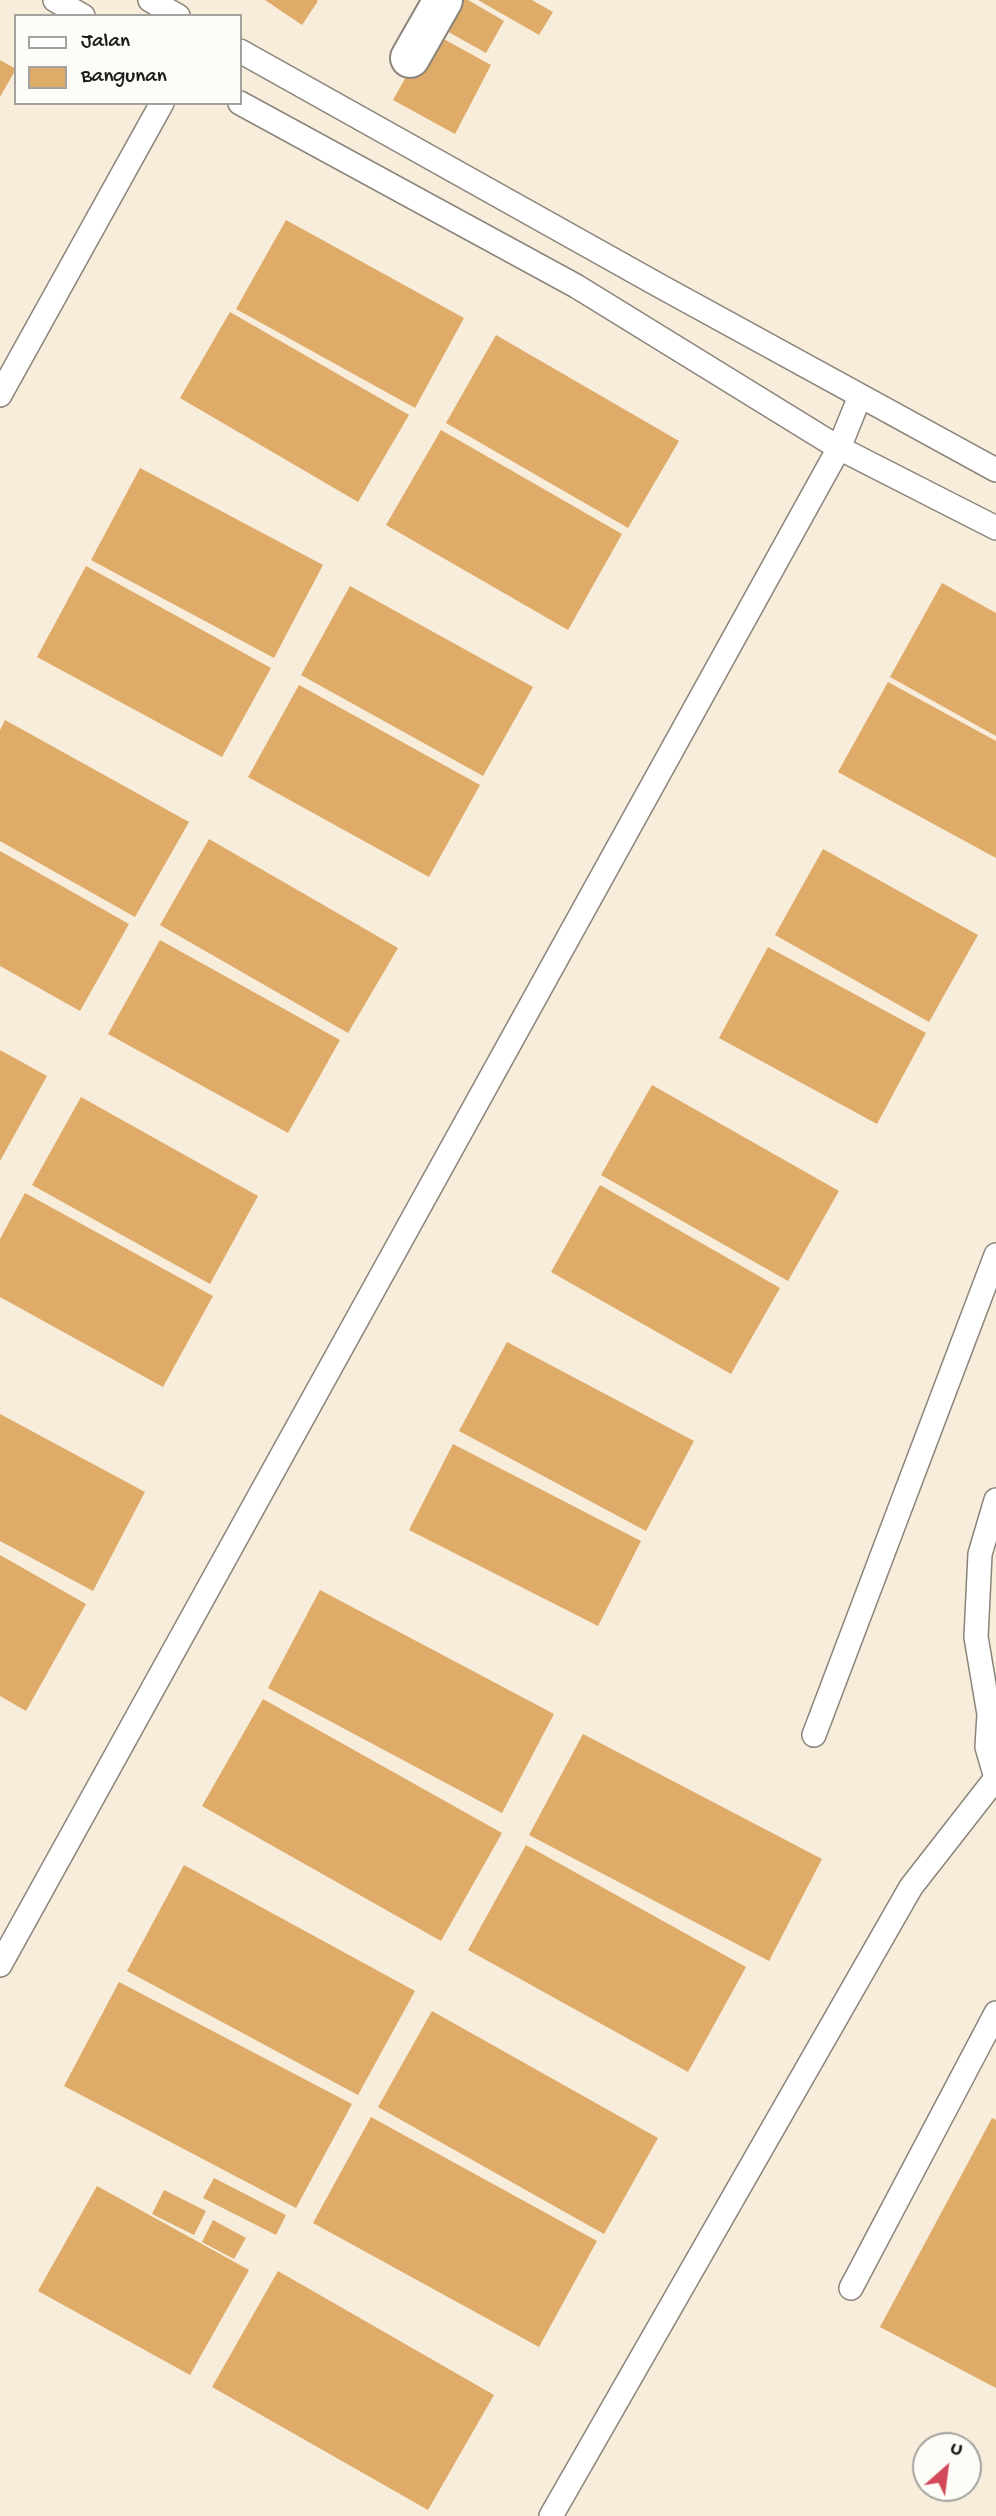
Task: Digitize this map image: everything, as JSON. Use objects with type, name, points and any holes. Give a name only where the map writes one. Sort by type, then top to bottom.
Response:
[{"type":"street","points":[[410,58],[443,0]]},
{"type":"lane","points":[[55,0],[80,14]]},
{"type":"lane","points":[[150,0],[174,14]]},
{"type":"lane","points":[[242,52],[996,470]]},
{"type":"lane","points":[[242,104],[576,286],[839,448],[996,527]]},
{"type":"lane","points":[[0,395],[161,105]]},
{"type":"lane","points":[[0,1965],[839,448],[860,396]]},
{"type":"lane","points":[[814,1735],[996,1255]]},
{"type":"lane","points":[[551,2516],[911,1887],[996,1778],[987,1747],[992,1707],[976,1637],[980,1554],[996,1500]]},
{"type":"lane","points":[[851,2288],[996,2013]]},
{"type":"building","points":[[265,0],[316,0],[318,1],[302,25]]},
{"type":"building","points":[[450,0],[468,0],[504,21],[486,53],[436,25]]},
{"type":"building","points":[[478,0],[532,0],[553,12],[539,35]]},
{"type":"building","points":[[431,32],[491,65],[455,134],[393,100]]},
{"type":"building","points":[[0,60],[14,68],[14,72],[0,97]]},
{"type":"building","points":[[286,220],[464,318],[415,408],[236,309]]},
{"type":"building","points":[[230,312],[409,415],[358,502],[180,398]]},
{"type":"building","points":[[496,335],[679,441],[628,528],[446,423]]},
{"type":"building","points":[[441,430],[622,534],[568,630],[386,525]]},
{"type":"building","points":[[140,468],[323,565],[274,658],[91,560]]},
{"type":"building","points":[[86,566],[271,668],[222,757],[37,657]]},
{"type":"building","points":[[942,583],[996,613],[996,736],[890,677]]},
{"type":"building","points":[[350,586],[533,687],[483,776],[301,675]]},
{"type":"building","points":[[888,682],[996,741],[996,858],[838,772]]},
{"type":"building","points":[[299,685],[480,785],[429,877],[248,777]]},
{"type":"building","points":[[5,720],[189,822],[135,917],[0,841],[0,730]]},
{"type":"building","points":[[209,839],[398,948],[348,1033],[160,925]]},
{"type":"building","points":[[823,849],[978,935],[929,1022],[775,935]]},
{"type":"building","points":[[0,851],[129,924],[80,1011],[0,966]]},
{"type":"building","points":[[160,940],[340,1040],[288,1133],[108,1034]]},
{"type":"building","points":[[768,947],[926,1033],[877,1124],[719,1038]]},
{"type":"building","points":[[0,1050],[47,1076],[0,1161]]},
{"type":"building","points":[[652,1085],[839,1191],[788,1281],[601,1175]]},
{"type":"building","points":[[81,1097],[258,1196],[210,1284],[32,1185]]},
{"type":"building","points":[[600,1185],[780,1288],[731,1374],[551,1272]]},
{"type":"building","points":[[25,1193],[213,1296],[163,1387],[0,1297],[0,1239]]},
{"type":"building","points":[[507,1342],[694,1441],[646,1531],[459,1431]]},
{"type":"building","points":[[0,1414],[145,1492],[93,1591],[0,1541]]},
{"type":"building","points":[[453,1444],[641,1541],[598,1626],[409,1530]]},
{"type":"building","points":[[0,1555],[86,1604],[26,1711],[0,1696]]},
{"type":"building","points":[[320,1590],[554,1714],[502,1813],[268,1688]]},
{"type":"building","points":[[263,1699],[502,1833],[441,1941],[202,1806]]},
{"type":"building","points":[[583,1734],[822,1859],[769,1961],[529,1835]]},
{"type":"building","points":[[526,1845],[746,1967],[688,2072],[468,1950]]},
{"type":"building","points":[[184,1865],[415,1991],[358,2095],[127,1971]]},
{"type":"building","points":[[119,1982],[352,2104],[296,2208],[64,2086]]},
{"type":"building","points":[[432,2011],[658,2138],[604,2234],[378,2107]]},
{"type":"building","points":[[371,2117],[597,2241],[539,2347],[313,2223]]},
{"type":"building","points":[[992,2118],[996,2120],[996,2388],[880,2327]]},
{"type":"building","points":[[214,2178],[286,2215],[276,2235],[203,2198]]},
{"type":"building","points":[[97,2186],[249,2270],[190,2375],[38,2291]]},
{"type":"building","points":[[164,2190],[206,2211],[194,2235],[152,2214]]},
{"type":"building","points":[[213,2220],[246,2238],[234,2259],[202,2242]]},
{"type":"building","points":[[278,2271],[494,2395],[428,2510],[212,2387]]}]
